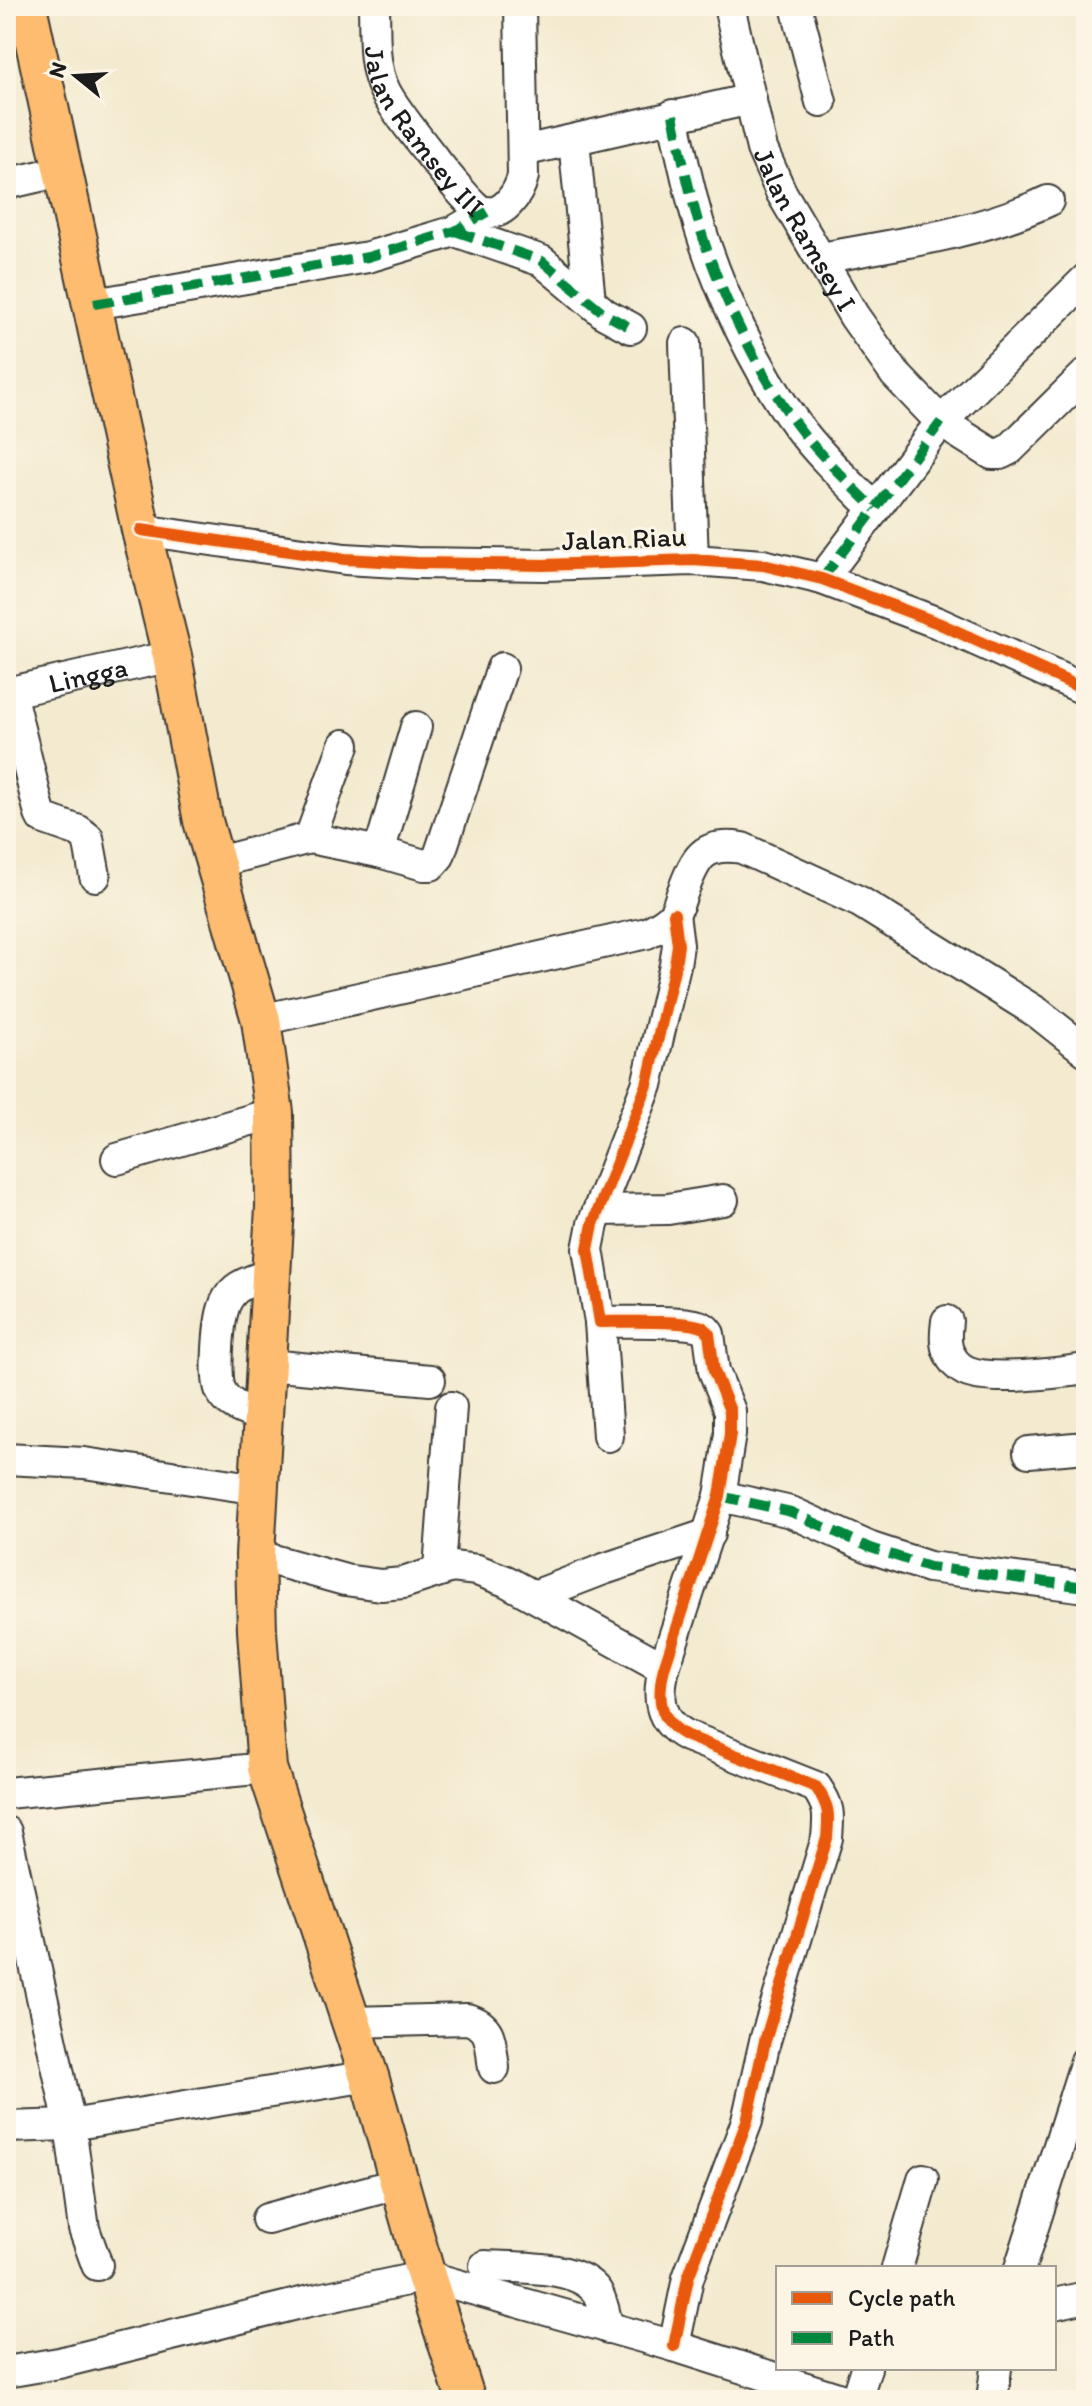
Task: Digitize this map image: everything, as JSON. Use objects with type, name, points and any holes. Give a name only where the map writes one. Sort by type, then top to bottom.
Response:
[{"type":"main road","points":[[27,6],[141,530],[172,656],[203,821],[261,1020],[274,1113],[275,1207],[255,1555],[267,1768],[369,2076],[426,2276],[466,2400]]},
{"type":"street","name":"Jalan Ramsey III","points":[[374,6],[376,67],[385,92],[474,206],[487,212],[497,212],[517,193],[523,176],[520,6]]},
{"type":"street","name":"Jalan Ramsey I","points":[[729,6],[769,168],[854,316],[895,374],[941,422],[992,454],[1000,454],[1010,449],[1086,374]]},
{"type":"street","points":[[796,6],[821,102]]},
{"type":"street","points":[[523,151],[751,99]]},
{"type":"street","points":[[673,115],[700,228],[741,328],[778,398],[797,425],[820,454],[875,509]]},
{"type":"street","points":[[574,141],[590,301]]},
{"type":"street","points":[[6,184],[62,171]]},
{"type":"street","points":[[820,258],[988,225],[1048,201]]},
{"type":"street","points":[[94,304],[341,262],[455,231],[487,212]]},
{"type":"street","points":[[455,231],[542,261],[605,314],[631,328]]},
{"type":"street","points":[[822,579],[941,422],[1086,279]]},
{"type":"street","points":[[685,343],[693,560]]},
{"type":"street","name":"Jalan Riau","points":[[141,530],[345,559],[416,563],[543,565],[693,560],[763,565],[822,579],[938,623],[1086,690]]},
{"type":"street","name":"Lingga","points":[[8,693],[172,656]]},
{"type":"street","points":[[214,863],[310,838],[431,865],[437,860],[502,668]]},
{"type":"street","points":[[8,693],[40,814],[42,818],[79,831],[88,838],[95,876]]},
{"type":"street","points":[[379,852],[416,727]]},
{"type":"street","points":[[310,838],[344,745]]},
{"type":"street","points":[[261,1020],[633,936],[661,926],[674,914],[692,868],[705,851],[716,846],[742,848],[860,902],[1038,1013],[1086,1051]]},
{"type":"street","points":[[608,1436],[600,1322],[588,1260],[593,1224],[647,1085],[675,965],[678,945],[674,914]]},
{"type":"street","points":[[117,1159],[274,1113]]},
{"type":"street","points":[[599,1210],[668,1209],[723,1200]]},
{"type":"street","points":[[263,1417],[237,1407],[226,1398],[218,1383],[221,1318],[226,1303],[236,1289],[271,1274]]},
{"type":"street","points":[[947,1321],[949,1353],[965,1371],[1016,1375],[1086,1369]]},
{"type":"street","points":[[600,1322],[696,1326],[708,1332],[714,1371],[728,1402],[731,1421],[720,1496],[664,1668],[660,1684],[661,1709],[677,1731],[816,1787],[827,1804],[829,1815],[827,1838],[765,2041],[747,2121],[688,2278],[674,2346]]},
{"type":"street","points":[[268,1365],[430,1380]]},
{"type":"street","points":[[439,1569],[451,1407]]},
{"type":"street","points":[[1029,1452],[1086,1447]]},
{"type":"street","points":[[6,1459],[84,1463],[259,1489]]},
{"type":"street","points":[[720,1496],[791,1512],[871,1548],[929,1567],[1086,1587]]},
{"type":"street","points":[[534,1596],[709,1534]]},
{"type":"street","points":[[255,1555],[369,1584],[403,1583],[452,1567],[492,1574],[664,1668]]},
{"type":"street","points":[[6,1793],[267,1768]]},
{"type":"street","points":[[6,1832],[70,2125],[84,2229],[97,2265]]},
{"type":"street","points":[[351,2022],[467,2019],[478,2022],[487,2030],[494,2068]]},
{"type":"street","points":[[1021,2266],[1086,2061]]},
{"type":"street","points":[[8,2121],[70,2125],[369,2076]]},
{"type":"street","points":[[898,2266],[923,2179]]},
{"type":"street","points":[[267,2219],[400,2183]]},
{"type":"street","points":[[485,2266],[566,2272],[582,2278],[598,2293],[608,2328]]},
{"type":"street","points":[[6,2372],[59,2363],[305,2302],[426,2276],[674,2346],[844,2400]]},
{"type":"street","points":[[1056,2304],[1086,2297]]},
{"type":"street","points":[[856,2400],[865,2370]]},
{"type":"street","points":[[992,2400],[996,2370]]},
{"type":"marked path","points":[[673,115],[692,200],[708,253],[753,355],[805,435],[875,509]]},
{"type":"marked path","points":[[94,304],[368,257],[455,231],[487,212]]},
{"type":"marked path","points":[[455,231],[542,261],[605,314],[631,328]]},
{"type":"marked path","points":[[822,579],[941,422]]},
{"type":"marked path","points":[[720,1496],[791,1512],[871,1548],[929,1567],[1086,1587]]},
{"type":"cycle path","points":[[141,530],[345,559],[416,563],[543,565],[693,560],[763,565],[822,579],[938,623],[1086,690]]},
{"type":"cycle path","points":[[674,914],[678,945],[675,965],[647,1085],[593,1224],[588,1249],[600,1322],[678,1323],[704,1328],[709,1334],[714,1371],[730,1411],[730,1434],[720,1496],[664,1668],[662,1707],[670,1723],[687,1736],[816,1787],[828,1811],[828,1823],[827,1838],[765,2041],[747,2121],[688,2278],[674,2346]]}]
